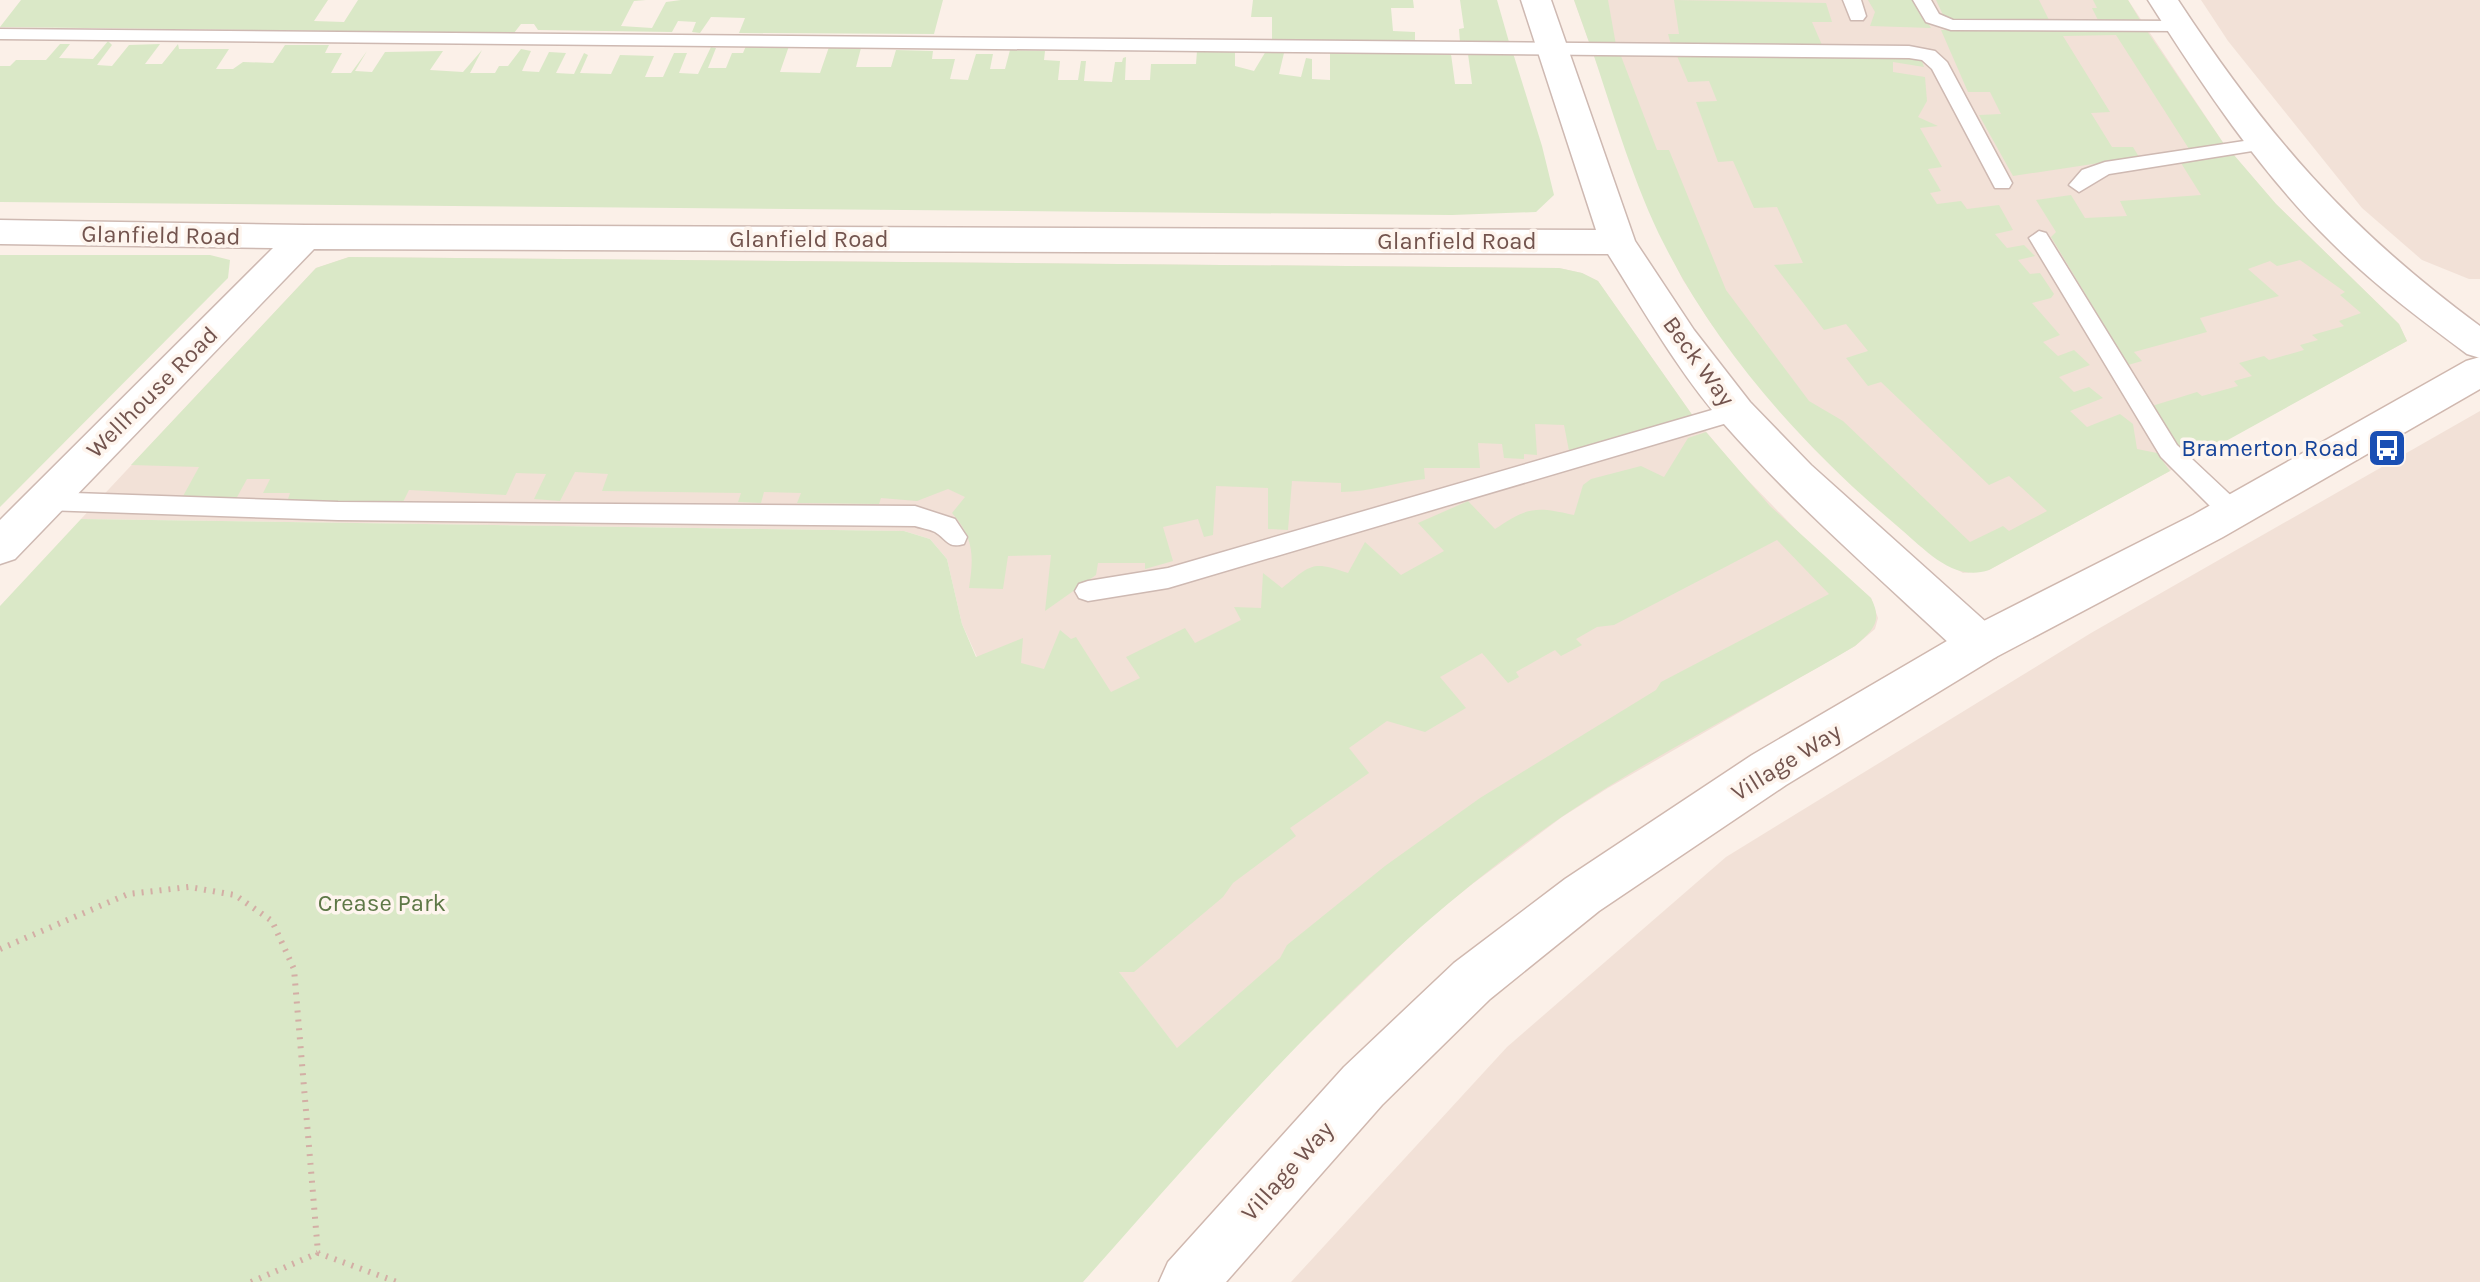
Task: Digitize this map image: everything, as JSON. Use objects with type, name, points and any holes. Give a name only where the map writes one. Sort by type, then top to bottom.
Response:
[{"type":"street","name":"Beck Way","points":[[1536,0],[1618,242],[1681,339],[1736,412],[1797,476],[1980,644]]},
{"type":"street","points":[[2171,13],[2264,144],[2298,185],[2373,261],[2480,345]]},
{"type":"street","name":"Glanfield Road","points":[[0,232],[305,237],[1618,242]]},
{"type":"street","name":"Wellhouse Road","points":[[0,547],[305,237]]},
{"type":"street","name":"Village Way","points":[[1188,1282],[1363,1086],[1472,981],[1582,895],[1756,778],[1980,644],[2231,511],[2480,371]]},
{"type":"lane","points":[[1922,0],[1932,18],[1951,25],[2171,13]]},
{"type":"lane","points":[[0,34],[1894,52],[1928,55],[1940,66],[2002,183]]},
{"type":"lane","points":[[2079,185],[2089,175],[2105,168],[2264,144]]},
{"type":"lane","points":[[2039,238],[2169,451],[2231,511]]},
{"type":"lane","points":[[1088,591],[1168,578],[1736,412]]},
{"type":"lane","points":[[45,501],[338,511],[915,516],[946,526],[955,537]]},
{"type":"path","points":[[0,949],[128,894],[189,887],[235,895],[272,921],[294,969],[318,1253]]},
{"type":"path","points":[[251,1282],[318,1253],[397,1282]]},
{"type":"shaded area","points":[[1574,0],[2128,0],[2224,144],[2276,204],[2399,324],[2407,341],[1989,570],[1963,573],[1933,555],[1833,467],[1789,421],[1712,325],[1683,280],[1652,217]]},
{"type":"shaded area","points":[[2201,0],[2480,0],[2480,279],[2469,279],[2422,260],[2362,208],[2228,41]]},
{"type":"shaded area","points":[[349,257],[1559,268],[1582,273],[1598,281],[1693,416],[1739,471],[1809,543],[1871,598],[1878,618],[1875,629],[1855,646],[1608,788],[1562,817],[1471,885],[1425,922],[1290,1052],[1229,1117],[1118,971],[962,624],[947,559],[930,539],[904,531],[81,519],[316,268]]},
{"type":"shaded area","points":[[2480,411],[2480,1282],[1291,1282],[1507,1047],[1726,857],[2091,633]]},
{"type":"green space","points":[[21,0],[328,0],[314,21],[344,22],[358,0],[646,0],[634,1],[621,26],[652,28],[666,2],[681,0],[943,0],[934,34],[739,33],[745,18],[711,17],[700,33],[692,32],[696,22],[678,21],[672,32],[538,30],[534,24],[521,24],[514,33],[0,27]]},
{"type":"green space","points":[[1253,0],[1413,0],[1414,8],[1391,8],[1393,31],[1415,32],[1415,42],[1275,40],[1272,39],[1272,17],[1251,17]]},
{"type":"green space","points":[[1460,0],[1497,0],[1509,42],[1460,42],[1459,29],[1464,28]]},
{"type":"green space","points":[[1574,0],[1608,0],[1616,45],[1590,45]]},
{"type":"green space","points":[[1674,0],[1826,3],[1832,22],[1812,22],[1822,45],[1671,45],[1668,34],[1679,34]]},
{"type":"green space","points":[[1868,0],[1914,0],[1931,28],[1870,26],[1875,12]]},
{"type":"green space","points":[[1936,0],[2039,0],[2049,20],[1951,20],[1944,17]]},
{"type":"green space","points":[[2093,0],[2128,0],[2140,20],[2098,20],[2092,8],[2097,8]]},
{"type":"green space","points":[[1941,30],[2147,31],[2224,144],[2189,149],[2116,35],[2063,36],[2110,112],[2091,113],[2112,147],[2133,147],[2139,157],[2013,176],[1979,115],[2001,114],[1990,92],[1968,92]]},
{"type":"green space","points":[[108,41],[112,45],[97,65],[112,66],[129,45],[160,44],[145,64],[162,64],[178,44],[179,49],[229,49],[216,69],[233,69],[243,62],[273,63],[285,45],[329,45],[325,53],[342,53],[331,73],[351,73],[367,51],[355,71],[372,72],[385,52],[443,51],[430,70],[463,72],[482,50],[470,73],[495,73],[499,66],[508,66],[521,49],[531,51],[522,71],[539,72],[549,52],[566,53],[556,73],[574,74],[584,53],[588,55],[580,73],[611,74],[620,55],[654,56],[645,77],[663,77],[674,53],[687,53],[679,73],[698,74],[711,47],[716,48],[708,68],[726,68],[732,53],[743,53],[746,46],[789,46],[780,72],[820,73],[829,47],[861,48],[856,67],[891,67],[896,50],[933,51],[932,59],[955,59],[950,79],[968,80],[976,54],[993,54],[990,69],[1005,69],[1010,50],[1045,51],[1044,60],[1060,61],[1058,80],[1078,80],[1081,61],[1086,61],[1084,81],[1112,82],[1115,62],[1122,62],[1123,58],[1126,57],[1125,80],[1150,80],[1151,64],[1196,64],[1197,51],[1235,51],[1235,66],[1254,71],[1266,51],[1284,53],[1279,74],[1301,77],[1306,58],[1312,59],[1312,79],[1330,80],[1330,51],[1451,54],[1455,84],[1472,84],[1468,54],[1513,53],[1554,195],[1536,212],[1452,215],[0,202],[0,66],[10,66],[16,60],[46,60],[60,44],[70,44],[59,58],[93,59]]},
{"type":"green space","points":[[1594,56],[1621,56],[1657,150],[1669,150],[1726,290],[1809,401],[1843,421],[1970,542],[2003,526],[2009,531],[2047,511],[2009,476],[1989,485],[1881,382],[1868,386],[1846,358],[1868,351],[1846,324],[1824,330],[1774,265],[1803,263],[1777,207],[1754,208],[1733,161],[1718,162],[1696,102],[1717,101],[1709,81],[1688,82],[1677,56],[1905,57],[1922,61],[1924,67],[1893,62],[1893,72],[1925,77],[1927,101],[1918,117],[1938,126],[1920,128],[1942,167],[1928,169],[1941,191],[1930,193],[1937,204],[1961,201],[1967,209],[1999,205],[2013,230],[1995,234],[2007,248],[2024,245],[2035,256],[2018,260],[2030,274],[2040,273],[2054,294],[2051,298],[2032,303],[2060,335],[2043,342],[2058,356],[2074,350],[2090,365],[2059,377],[2074,392],[2089,387],[2103,398],[2070,411],[2087,427],[2120,414],[2133,424],[2137,449],[2157,453],[2170,471],[1989,570],[1963,572],[1939,561],[1862,495],[1797,431],[1737,360],[1711,323],[1653,222]]},
{"type":"green space","points":[[2234,155],[2276,204],[2399,324],[2407,341],[2188,462],[2152,406],[2197,392],[2202,396],[2238,386],[2234,381],[2252,376],[2239,363],[2264,356],[2269,360],[2304,350],[2300,345],[2318,340],[2312,335],[2344,326],[2339,321],[2361,313],[2340,295],[2345,292],[2300,260],[2277,266],[2270,261],[2248,269],[2279,296],[2200,318],[2207,332],[2134,352],[2142,361],[2128,365],[2051,237],[2056,232],[2036,200],[2071,195],[2085,218],[2127,216],[2120,201],[2201,195],[2181,163]]},
{"type":"green space","points":[[0,255],[210,255],[230,260],[228,278],[0,507]]},
{"type":"green space","points":[[349,257],[1559,268],[1582,273],[1598,281],[1693,416],[1569,451],[1564,425],[1535,424],[1537,455],[1524,454],[1524,459],[1504,458],[1502,444],[1478,443],[1480,468],[1424,468],[1425,479],[1362,490],[1341,492],[1341,483],[1292,481],[1288,530],[1268,529],[1268,488],[1216,486],[1213,535],[1204,537],[1198,519],[1163,527],[1173,561],[1145,569],[1145,563],[1098,563],[1096,575],[1045,611],[1051,555],[1008,556],[1003,589],[969,588],[971,548],[965,531],[952,513],[965,497],[948,489],[917,501],[881,498],[879,504],[797,503],[801,493],[764,492],[761,503],[738,502],[741,493],[602,491],[608,474],[575,472],[560,501],[534,499],[546,474],[516,473],[506,495],[409,490],[402,504],[287,502],[290,493],[263,493],[270,479],[247,479],[236,499],[182,498],[199,467],[131,465],[316,268]]},
{"type":"green space","name":"Crease Park","points":[[1706,432],[1770,506],[1871,598],[1876,620],[1871,630],[1855,646],[1598,793],[1495,866],[1430,919],[1309,1034],[1083,1282],[0,1282],[0,606],[81,519],[904,531],[930,539],[947,559],[962,624],[976,657],[1023,638],[1021,663],[1044,669],[1060,630],[1071,639],[1076,637],[1111,692],[1140,678],[1126,657],[1185,628],[1195,643],[1241,620],[1234,607],[1261,608],[1263,573],[1282,588],[1312,567],[1348,573],[1365,542],[1401,575],[1444,551],[1418,523],[1468,501],[1495,529],[1532,510],[1574,515],[1583,485],[1591,479],[1641,466],[1664,477],[1688,438]],"holes":[[[1777,540],[1829,594],[1661,682],[1656,690],[1480,798],[1385,866],[1287,945],[1280,958],[1177,1048],[1119,972],[1134,972],[1223,897],[1233,883],[1296,836],[1290,828],[1369,773],[1349,748],[1387,721],[1425,732],[1466,708],[1440,677],[1482,653],[1508,683],[1519,677],[1516,672],[1555,650],[1561,656],[1582,645],[1576,639],[1597,627],[1614,625]]]},
{"type":"place","name":"Bramerton Road","points":[[2387,448]]}]
